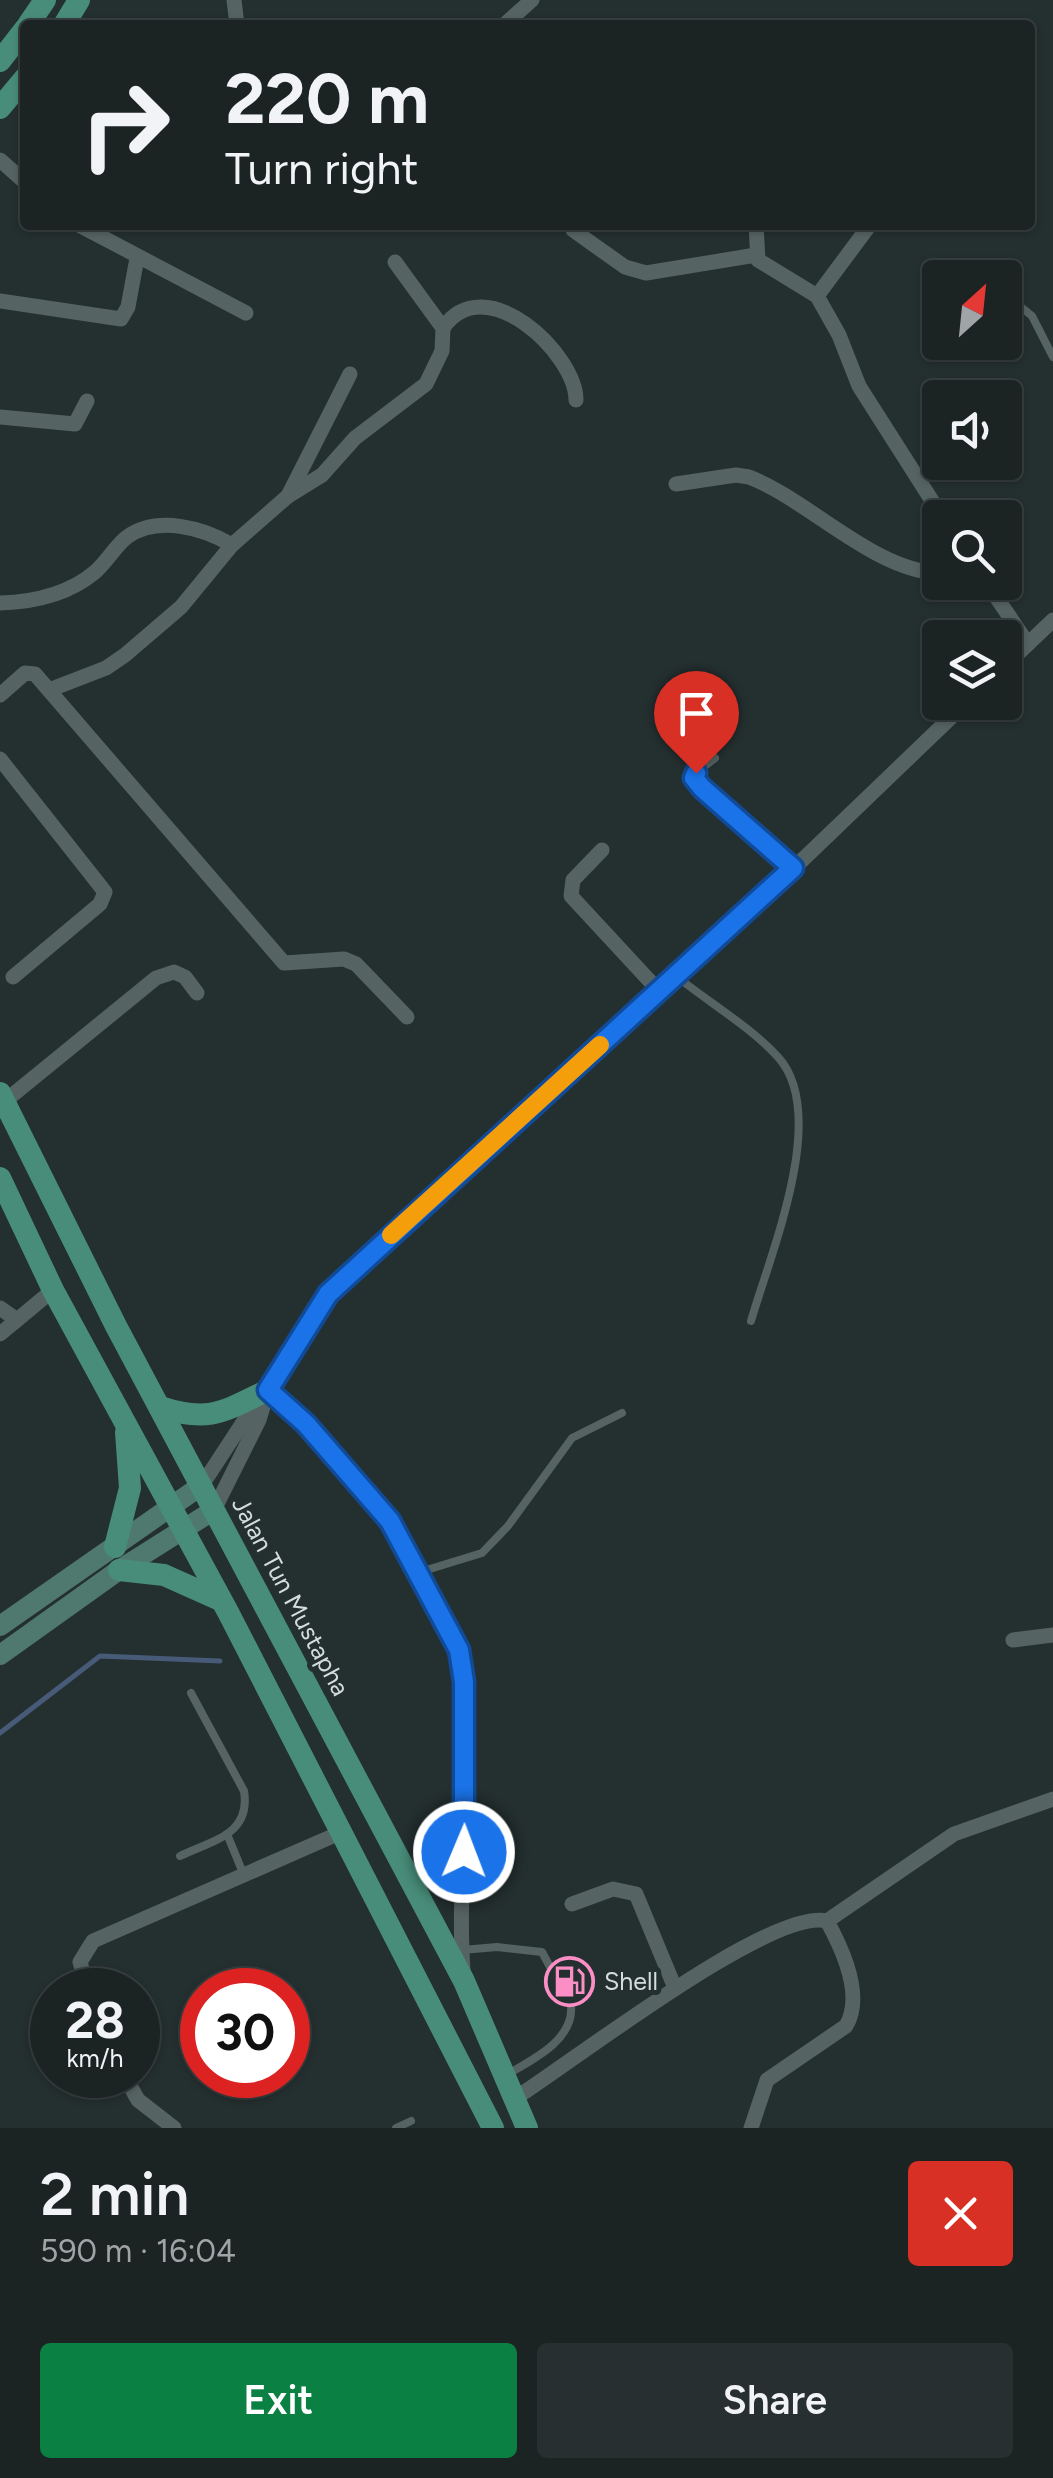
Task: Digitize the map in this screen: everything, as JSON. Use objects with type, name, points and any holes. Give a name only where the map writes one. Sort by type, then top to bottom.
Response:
[{"type":"main road","points":[[1,59],[20,35]]},
{"type":"main road","points":[[0,108],[20,84]]},
{"type":"main road","name":"Jalan Tun Mustapha","points":[[2,1098],[264,1607],[464,1981],[527,2128]]},
{"type":"main road","points":[[0,1178],[53,1290],[124,1415],[493,2128]]},
{"type":"main road","points":[[160,1407],[194,1418],[215,1415],[268,1390]]},
{"type":"main road","points":[[117,1558],[130,1488],[124,1415]]},
{"type":"main road","points":[[0,1655],[117,1558],[171,1507],[202,1485]]},
{"type":"main road","points":[[0,1626],[117,1558],[184,1531],[214,1510]]},
{"type":"main road","points":[[117,1558],[224,1606]]},
{"type":"street","points":[[510,20],[532,0]]},
{"type":"street","points":[[0,160],[20,178]]},
{"type":"street","points":[[88,230],[246,313]]},
{"type":"street","points":[[573,230],[625,267],[646,274],[756,255]]},
{"type":"street","points":[[756,230],[756,255],[762,266],[816,296],[839,335],[858,386],[931,500]]},
{"type":"street","points":[[816,296],[867,230]]},
{"type":"street","points":[[0,302],[120,319],[128,307],[137,258]]},
{"type":"street","points":[[49,690],[106,668],[124,655],[181,606],[232,544],[288,496],[322,476],[355,438],[426,384],[442,350],[443,328],[395,262]]},
{"type":"street","points":[[443,328],[468,307],[486,306],[513,315],[574,377],[576,400]]},
{"type":"street","points":[[288,496],[350,374]]},
{"type":"street","points":[[0,417],[75,424],[87,401]]},
{"type":"street","points":[[676,484],[749,477],[922,572]]},
{"type":"street","points":[[0,603],[46,597],[72,587],[96,571],[127,537],[146,529],[202,528],[232,544]]},
{"type":"street","points":[[998,600],[1028,644]]},
{"type":"street","points":[[1022,650],[1053,620]]},
{"type":"street","points":[[0,695],[26,673],[35,674],[284,963],[344,958],[356,964],[407,1017]]},
{"type":"street","points":[[202,1485],[246,1412],[268,1390],[328,1294],[793,868],[947,720]]},
{"type":"street","points":[[0,759],[105,892],[100,904],[14,977]]},
{"type":"street","points":[[602,850],[573,880],[570,896],[660,991]]},
{"type":"street","points":[[2,1098],[156,978],[174,972],[185,977],[196,994]]},
{"type":"street","points":[[0,1334],[53,1290]]},
{"type":"street","points":[[0,1308],[17,1320]]},
{"type":"street","points":[[214,1510],[259,1420],[268,1390]]},
{"type":"street","points":[[268,1390],[306,1424],[390,1521],[459,1650],[464,1682],[464,1981]]},
{"type":"street","points":[[1013,1640],[1053,1635]]},
{"type":"street","points":[[827,1922],[954,1834],[1053,1798]]},
{"type":"street","points":[[82,1968],[80,1962],[93,1942],[342,1832]]},
{"type":"street","points":[[572,1904],[613,1890],[636,1894],[675,1988]]},
{"type":"street","points":[[514,2099],[675,1988],[795,1924],[814,1918],[827,1922]]},
{"type":"street","points":[[750,2128],[767,2080],[846,2026],[854,2014],[851,1985],[827,1922]]},
{"type":"street","points":[[137,2098],[174,2128]]},
{"type":"lane","points":[[1022,308],[1032,316],[1053,357]]},
{"type":"lane","points":[[716,758],[696,773],[697,784],[793,868]]},
{"type":"lane","points":[[676,976],[779,1058],[797,1094],[801,1119],[792,1174],[752,1321]]},
{"type":"lane","points":[[420,1572],[482,1553],[508,1526],[572,1438],[622,1414]]},
{"type":"lane","points":[[180,1856],[244,1822],[244,1790],[192,1693]]},
{"type":"lane","points":[[227,1834],[243,1874]]},
{"type":"lane","points":[[462,1950],[497,1947],[542,1952],[571,2006],[571,2016],[548,2050],[503,2076]]},
{"type":"lane","points":[[396,2128],[411,2121]]},
{"type":"waterway","points":[[0,1733],[100,1656],[220,1661]]},
{"type":"slow traffic","points":[[391,1235],[600,1045]]},
{"type":"place","name":"Shell","points":[[569,1981]]},
{"type":"route","points":[[464,1852],[466,1740],[459,1650],[390,1521],[306,1424],[268,1390],[328,1294],[793,868],[697,784],[696,773]]}]
